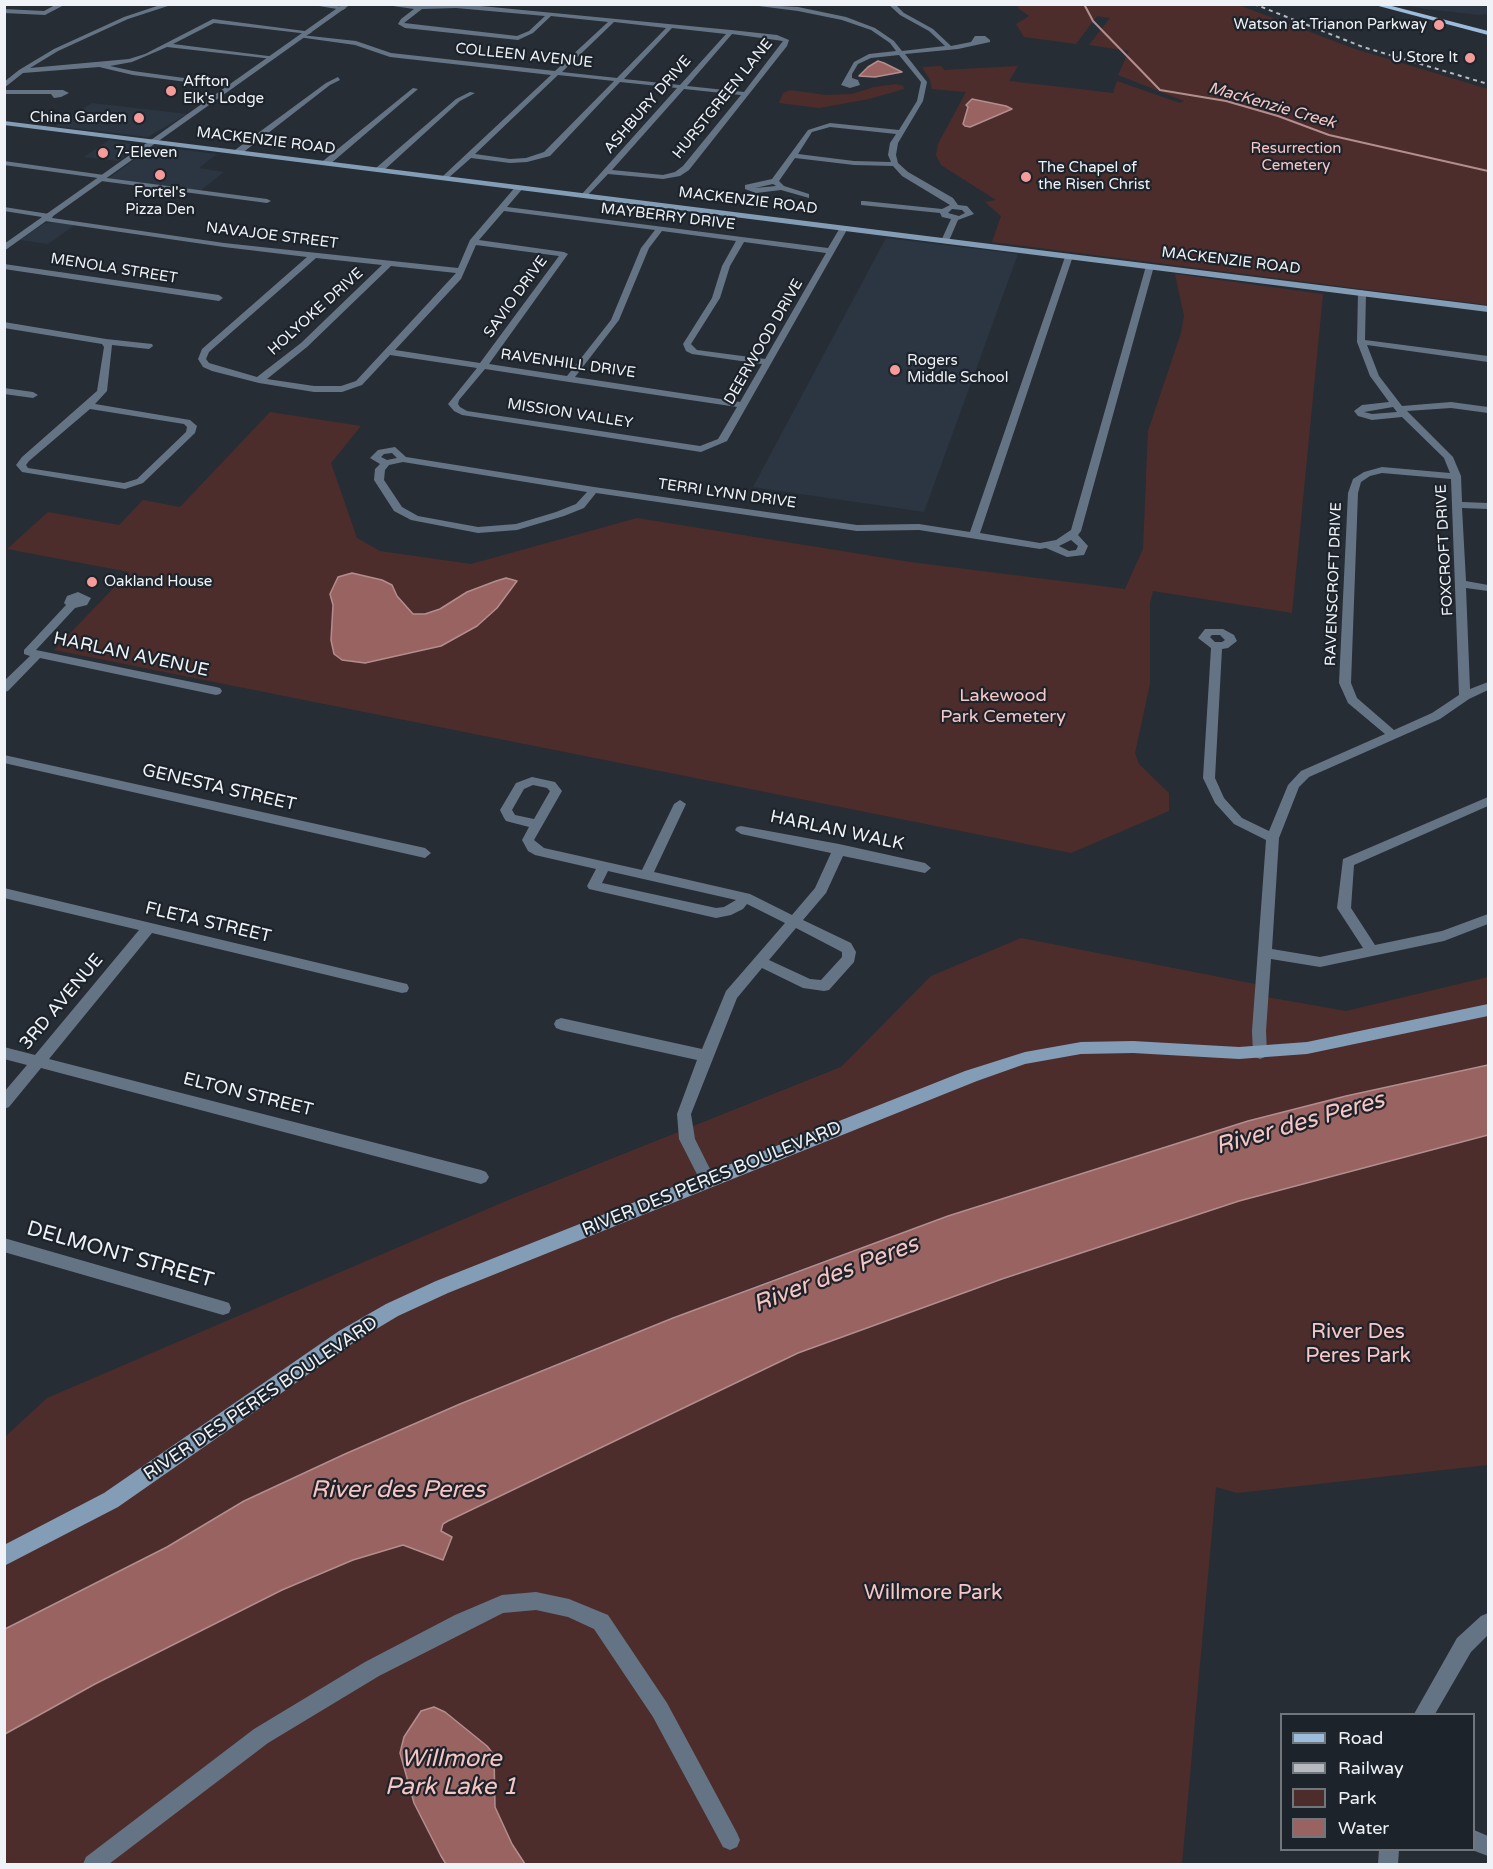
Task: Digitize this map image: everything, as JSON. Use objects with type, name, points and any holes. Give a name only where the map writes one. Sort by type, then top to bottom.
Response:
[{"type":"main road","points":[[1374,4],[1488,34]]},
{"type":"main road","points":[[1430,19],[1488,34]]},
{"type":"main road","points":[[1450,23],[1480,24],[1488,34]]},
{"type":"main road","name":"MACKENZIE ROAD","points":[[4,123],[1488,309]]},
{"type":"main road","name":"RIVER DES PERES BOULEVARD","points":[[4,1556],[111,1500],[346,1337],[392,1310],[442,1287],[971,1076],[1024,1058],[1061,1051],[1113,1047],[1260,1053],[1337,1044],[1488,1010]]},
{"type":"street","points":[[4,10],[45,13],[63,4]]},
{"type":"street","points":[[4,86],[21,71],[56,50],[126,18],[160,5],[171,4]]},
{"type":"street","points":[[310,4],[346,6]]},
{"type":"street","points":[[382,4],[420,7],[456,6],[730,32]]},
{"type":"street","points":[[746,4],[800,7],[864,25],[887,37],[902,52],[924,82],[920,101],[894,143],[892,155],[895,164],[905,174],[950,200],[955,207]]},
{"type":"street","points":[[891,4],[902,14],[931,30],[950,48]]},
{"type":"street","points":[[126,18],[128,11],[135,5]]},
{"type":"street","points":[[4,248],[346,6]]},
{"type":"street","points":[[420,7],[401,24],[407,27],[518,38],[531,32],[549,15]]},
{"type":"street","points":[[446,178],[613,20]]},
{"type":"street","points":[[21,71],[130,61],[213,21],[309,32]]},
{"type":"street","points":[[470,156],[510,161],[541,157],[547,154],[671,26]]},
{"type":"street","name":"HURSTGREEN LANE","points":[[606,172],[663,177],[677,174],[687,168],[786,45],[786,40],[730,32]]},
{"type":"street","name":"ASHBURY DRIVE","points":[[585,196],[730,32]]},
{"type":"street","name":"COLLEEN AVENUE","points":[[301,37],[356,43],[390,55],[746,94]]},
{"type":"street","points":[[848,80],[853,67],[863,58],[976,43]]},
{"type":"street","points":[[165,45],[273,57]]},
{"type":"street","points":[[126,72],[126,66],[130,61]]},
{"type":"street","points":[[99,64],[126,72],[232,86]]},
{"type":"street","points":[[238,152],[328,84],[338,79]]},
{"type":"street","points":[[326,163],[415,89]]},
{"type":"street","points":[[4,92],[54,93]]},
{"type":"street","points":[[379,170],[458,100],[472,93]]},
{"type":"street","points":[[806,196],[778,185],[792,155],[806,135],[815,128],[830,125],[901,132]]},
{"type":"street","points":[[792,155],[854,163],[895,164]]},
{"type":"street","points":[[4,163],[267,201]]},
{"type":"street","points":[[315,255],[205,351],[202,359],[206,364],[215,369],[259,380],[330,390],[340,395],[355,393],[359,383],[458,277],[473,242],[520,188]]},
{"type":"street","points":[[864,203],[943,211],[955,207],[968,210],[970,214],[967,217],[955,218],[945,215],[943,211]]},
{"type":"street","name":"MAYBERRY DRIVE","points":[[501,208],[832,251]]},
{"type":"street","name":"NAVAJOE STREET","points":[[4,209],[224,244],[460,271]]},
{"type":"street","points":[[945,240],[955,218]]},
{"type":"street","name":"DEERWOOD DRIVE","points":[[691,448],[711,447],[722,441],[844,228]]},
{"type":"street","points":[[570,380],[615,320],[645,248],[659,230]]},
{"type":"street","points":[[741,240],[726,266],[717,298],[687,344],[694,352],[768,362]]},
{"type":"street","name":"SAVIO DRIVE","points":[[455,399],[482,367],[564,254],[473,242]]},
{"type":"street","points":[[974,535],[1069,256]]},
{"type":"street","name":"HOLYOKE DRIVE","points":[[259,380],[304,345],[389,263]]},
{"type":"street","name":"MENOLA STREET","points":[[4,266],[219,298]]},
{"type":"street","name":"TERRI LYNN DRIVE","points":[[594,490],[580,506],[561,514],[517,527],[478,530],[415,518],[398,509],[379,480],[380,469],[386,463],[403,459],[594,490],[857,528],[918,527],[1040,546],[1064,542],[1076,531],[1150,266]]},
{"type":"street","name":"FOXCROFT DRIVE","points":[[1362,293],[1362,342],[1375,376],[1400,409],[1448,457],[1456,476],[1465,696]]},
{"type":"street","points":[[4,325],[106,342],[149,346]]},
{"type":"street","points":[[88,406],[187,422],[192,426],[190,433],[140,481],[125,486],[112,486],[25,470],[21,465],[102,391],[108,347],[106,342]]},
{"type":"street","points":[[1362,342],[1488,359]]},
{"type":"street","name":"RAVENHILL DRIVE","points":[[389,352],[742,405]]},
{"type":"street","points":[[4,390],[33,395]]},
{"type":"street","name":"MISSION VALLEY","points":[[455,399],[453,404],[465,413],[691,448]]},
{"type":"street","points":[[1400,409],[1452,405],[1488,410]]},
{"type":"street","name":"RAVENSCROFT DRIVE","points":[[1393,735],[1352,700],[1345,683],[1353,493],[1356,481],[1366,474],[1382,470],[1456,476]]},
{"type":"street","points":[[1458,505],[1488,506]]},
{"type":"street","name":"TERRI LYNN DRIVE","points":[[1048,545],[1067,554],[1080,553],[1083,546],[1072,535]]},
{"type":"street","points":[[1461,585],[1488,588]]},
{"type":"street","points":[[38,654],[28,652],[72,605]]},
{"type":"street","points":[[1217,646],[1209,777],[1219,800],[1238,820],[1273,838]]},
{"type":"street","points":[[4,688],[38,654]]},
{"type":"street","name":"HARLAN AVENUE","points":[[38,654],[216,691]]},
{"type":"street","points":[[1260,1053],[1258,1031],[1266,953],[1273,838],[1294,785],[1305,774],[1436,716],[1465,696],[1488,686]]},
{"type":"street","name":"GENESTA STREET","points":[[4,759],[425,853]]},
{"type":"street","points":[[1372,951],[1344,908],[1348,862],[1488,801]]},
{"type":"street","points":[[646,875],[680,804]]},
{"type":"street","points":[[537,824],[528,840],[533,848],[540,852],[746,897],[846,947],[849,952],[849,958],[824,986],[815,987],[759,961]]},
{"type":"street","name":"HARLAN WALK","points":[[741,830],[925,868]]},
{"type":"street","points":[[708,1181],[687,1139],[684,1114],[706,1056],[731,994],[821,890],[839,849]]},
{"type":"street","points":[[604,866],[594,886],[716,913],[726,912],[738,906],[746,897]]},
{"type":"street","name":"FLETA STREET","points":[[4,893],[402,987]]},
{"type":"street","points":[[1266,953],[1320,962],[1444,936],[1488,919]]},
{"type":"street","name":"3RD AVENUE","points":[[4,1103],[149,927]]},
{"type":"street","points":[[561,1024],[706,1056]]},
{"type":"street","name":"ELTON STREET","points":[[4,1053],[376,1148],[480,1177]]},
{"type":"street","name":"DELMONT STREET","points":[[4,1245],[223,1308]]},
{"type":"street","points":[[93,1864],[261,1736],[372,1669],[502,1604],[536,1600],[569,1608],[601,1622],[660,1710],[730,1840]]},
{"type":"street","points":[[1425,1713],[1464,1645],[1488,1623]]},
{"type":"shaded area","points":[[1403,5],[1485,5],[1488,6],[1488,14],[1479,15]]},
{"type":"shaded area","points":[[92,103],[187,114],[148,137],[56,126]]},
{"type":"shaded area","points":[[109,140],[136,145],[118,161],[84,157]]},
{"type":"shaded area","points":[[159,147],[217,154],[199,168],[224,172],[200,191],[109,178],[149,149]]},
{"type":"shaded area","points":[[52,222],[75,225],[48,244],[20,240],[43,224]]},
{"type":"shaded area","name":"Rogers Middle School","points":[[886,238],[1018,254],[924,512],[753,487]]},
{"type":"green space","name":"Resurrection Cemetery","points":[[1019,4],[1236,4],[1355,49],[1488,89],[1488,305],[992,242],[1001,216],[985,202],[996,200],[941,165],[936,155],[938,144],[966,92],[932,89],[930,80],[922,67],[941,66],[944,70],[1018,66],[1009,81],[1113,93],[1117,81],[1180,103],[1184,101],[1118,75],[1129,51],[1089,45],[1110,18],[1097,16],[1076,44],[1024,37],[1016,24],[1029,16],[1018,8]]},
{"type":"green space","points":[[896,84],[903,86],[904,89],[869,99],[819,108],[779,103],[783,93],[790,90],[826,95],[852,94],[874,87]]},
{"type":"green space","name":"Lakewood Park Cemetery","points":[[1175,274],[1323,294],[1292,613],[1153,591],[1150,603],[1150,684],[1135,753],[1139,764],[1169,793],[1169,811],[1071,853],[54,650],[129,572],[7,549],[48,512],[119,525],[143,500],[180,507],[270,412],[361,426],[331,463],[357,538],[380,551],[471,564],[637,518],[910,562],[1125,589],[1143,549],[1148,431],[1181,333],[1184,316]]},
{"type":"green space","points":[[1021,938],[1255,984],[1255,995],[1346,1011],[1488,977],[1488,1465],[1237,1493],[1216,1487],[1182,1864],[5,1864],[4,1734],[95,1684],[282,1590],[353,1560],[403,1545],[452,1540],[452,1537],[441,1531],[441,1527],[465,1511],[798,1353],[907,1312],[1124,1239],[1248,1122],[948,1216],[755,1286],[581,1354],[460,1404],[244,1501],[167,1547],[5,1629],[5,1437],[47,1398],[506,1201],[841,1067],[931,976]]},
{"type":"water","points":[[878,61],[902,72],[875,77],[859,76]]},
{"type":"water","points":[[972,99],[1012,109],[970,127],[965,126],[963,124],[968,107],[966,105]]},
{"type":"water","points":[[352,573],[382,580],[392,585],[397,596],[413,614],[425,614],[440,609],[467,592],[496,581],[506,578],[517,581],[497,608],[477,626],[441,646],[365,663],[342,660],[334,654],[331,640],[333,605],[330,594],[338,577]]},
{"type":"water","name":"River des Peres","points":[[1488,1065],[1488,1135],[1239,1201],[1002,1279],[798,1353],[448,1521],[443,1524],[441,1531],[452,1537],[443,1560],[403,1545],[353,1560],[282,1590],[95,1684],[5,1734],[5,1629],[167,1547],[244,1501],[345,1454],[460,1404],[673,1318],[948,1216],[1248,1121],[1346,1096]]},
{"type":"water","name":"Willmore Park Lake 1","points":[[434,1707],[445,1712],[487,1746],[494,1755],[495,1807],[512,1844],[525,1864],[446,1864],[441,1856],[414,1803],[400,1753],[404,1737],[421,1711]]},
{"type":"waterway","name":"MacKenzie Creek","points":[[1084,4],[1093,21],[1160,90],[1226,101],[1278,116],[1329,135],[1488,171]]},
{"type":"railway","points":[[1254,4],[1363,47],[1488,84]]},
{"type":"place","name":"Watson at Trianon Parkway","points":[[1439,25]]},
{"type":"place","name":"U Store It","points":[[1470,58]]},
{"type":"place","name":"Affton Elk's Lodge","points":[[171,91]]},
{"type":"place","name":"China Garden","points":[[139,118]]},
{"type":"place","name":"7-Eleven","points":[[103,153]]},
{"type":"place","name":"Fortel's Pizza Den","points":[[160,175]]},
{"type":"place","name":"The Chapel of the Risen Christ","points":[[1026,177]]},
{"type":"place","name":"Rogers Middle School","points":[[895,370]]},
{"type":"place","name":"Oakland House","points":[[92,582]]},
{"type":"park label","name":"River Des Peres Park","points":[[1358,1344]]},
{"type":"park label","name":"Willmore Park","points":[[933,1593]]}]
